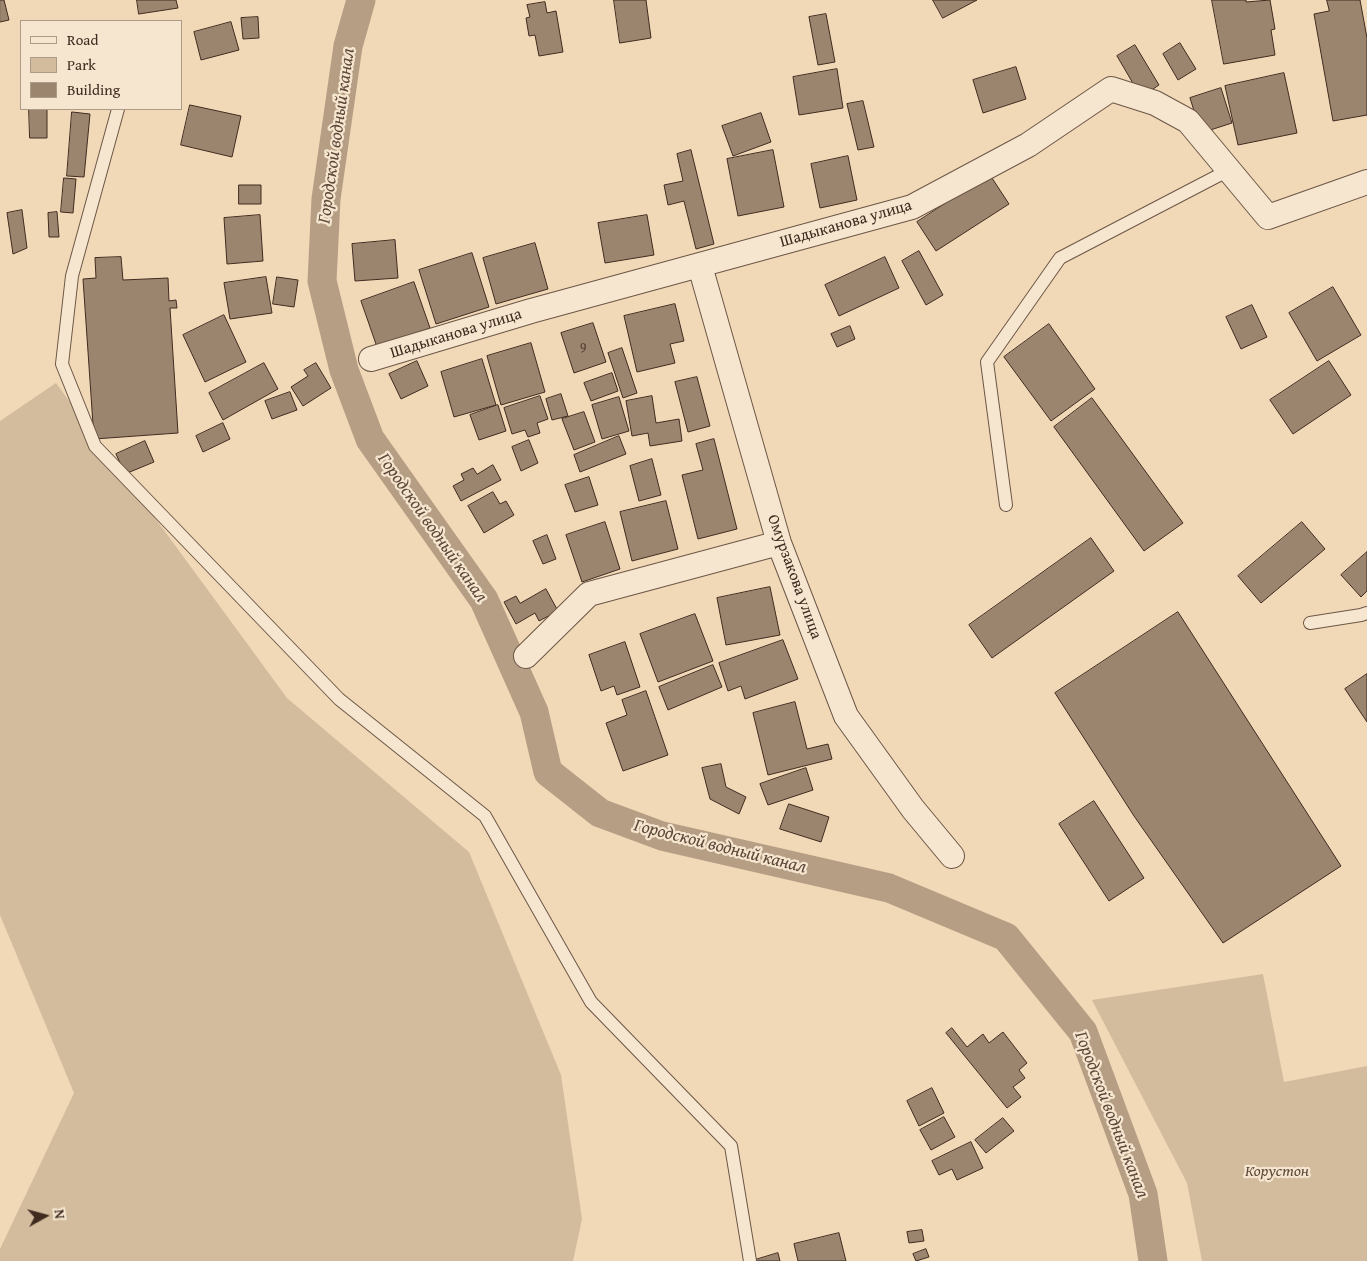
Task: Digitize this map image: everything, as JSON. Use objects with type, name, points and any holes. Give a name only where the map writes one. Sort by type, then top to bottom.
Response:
[{"type":"street","name":"Шадыканова улица","points":[[371,359],[769,245],[912,207],[1028,145],[1111,89],[1155,104],[1188,121],[1268,218],[1367,182]]},
{"type":"street","name":"Омурзакова улица","points":[[700,266],[779,543],[846,716],[913,808],[952,856]]},
{"type":"street","points":[[526,656],[589,594],[779,543]]},
{"type":"lane","points":[[118,110],[72,276],[62,364],[95,446],[339,699],[485,816],[591,1002],[730,1146],[750,1261]]},
{"type":"lane","points":[[1006,505],[987,362],[1060,258],[1229,170]]},
{"type":"lane","points":[[1310,623],[1367,613]]},
{"type":"green space","points":[[56,383],[287,698],[469,852],[561,1075],[582,1219],[573,1261],[0,1261],[0,1249],[74,1093],[0,915],[0,421]]},
{"type":"green space","name":"Корустон","points":[[1263,974],[1284,1082],[1367,1066],[1367,1261],[1202,1261],[1187,1183],[1092,1000]]},
{"type":"building","points":[[0,0],[4,0],[9,20],[0,22]]},
{"type":"building","points":[[137,0],[176,0],[178,8],[139,14]]},
{"type":"building","points":[[614,0],[646,0],[651,38],[620,43]]},
{"type":"building","points":[[933,0],[977,0],[943,18]]},
{"type":"building","points":[[1212,0],[1246,0],[1246,2],[1270,0],[1275,29],[1271,30],[1275,55],[1224,64]]},
{"type":"building","points":[[1327,0],[1360,0],[1367,38],[1367,115],[1333,121],[1314,14],[1329,11]]},
{"type":"building","points":[[545,2],[547,13],[556,11],[563,52],[539,56],[535,35],[529,36],[526,18],[530,17],[527,5]]},
{"type":"building","points":[[826,14],[835,62],[818,65],[809,17]]},
{"type":"building","points":[[258,17],[259,38],[243,39],[241,18]]},
{"type":"building","points":[[231,22],[239,50],[201,60],[194,32]]},
{"type":"building","points":[[1180,43],[1196,69],[1178,80],[1163,54]]},
{"type":"building","points":[[1135,45],[1159,85],[1141,97],[1117,56]]},
{"type":"building","points":[[1016,67],[1026,99],[983,113],[973,80]]},
{"type":"building","points":[[837,69],[843,108],[799,115],[793,77]]},
{"type":"building","points":[[1284,73],[1297,133],[1238,145],[1225,86]]},
{"type":"building","points":[[1221,88],[1232,123],[1201,133],[1190,98]]},
{"type":"building","points":[[863,101],[874,147],[858,150],[847,104]]},
{"type":"building","points":[[190,105],[241,116],[232,157],[181,145]]},
{"type":"building","points":[[29,110],[47,110],[47,138],[30,138]]},
{"type":"building","points":[[72,112],[90,114],[84,177],[67,176]]},
{"type":"building","points":[[761,113],[771,142],[733,156],[722,126]]},
{"type":"building","points":[[691,150],[714,244],[696,249],[684,201],[668,205],[664,185],[683,181],[677,154]]},
{"type":"building","points":[[773,150],[784,207],[738,216],[727,159]]},
{"type":"building","points":[[848,156],[857,200],[820,208],[811,164]]},
{"type":"building","points":[[990,175],[1009,204],[936,251],[917,222]]},
{"type":"building","points":[[64,178],[76,179],[73,213],[61,212]]},
{"type":"building","points":[[239,185],[261,185],[261,204],[239,204]]},
{"type":"building","points":[[22,210],[27,248],[13,254],[7,213]]},
{"type":"building","points":[[57,212],[59,237],[49,237],[48,213]]},
{"type":"building","points":[[260,215],[263,261],[227,264],[224,218]]},
{"type":"building","points":[[647,215],[654,255],[605,263],[598,223]]},
{"type":"building","points":[[395,240],[398,278],[355,281],[352,244]]},
{"type":"building","points":[[535,243],[548,289],[496,304],[483,258]]},
{"type":"building","points":[[919,251],[943,295],[926,305],[902,261]]},
{"type":"building","points":[[472,253],[489,307],[436,324],[419,270]]},
{"type":"building","points":[[121,257],[123,280],[168,278],[169,301],[176,300],[177,308],[170,308],[178,433],[94,439],[83,279],[96,278],[95,258]]},
{"type":"building","points":[[885,257],[899,288],[839,316],[825,285]]},
{"type":"building","points":[[266,277],[272,313],[230,319],[224,283]]},
{"type":"building","points":[[277,277],[298,280],[294,307],[273,304]]},
{"type":"building","points":[[414,282],[430,328],[377,347],[361,301]]},
{"type":"building","points":[[1333,287],[1361,335],[1317,361],[1289,313]]},
{"type":"building","points":[[675,304],[684,341],[670,344],[675,363],[637,372],[624,316]]},
{"type":"building","points":[[1252,305],[1267,337],[1241,349],[1226,317]]},
{"type":"building","points":[[224,315],[246,362],[205,382],[183,335]]},
{"type":"building","points":[[593,323],[606,362],[574,373],[561,333]]},
{"type":"building","points":[[1049,324],[1095,389],[1051,421],[1004,357]]},
{"type":"building","points":[[850,326],[855,339],[837,347],[831,334]]},
{"type":"building","points":[[531,343],[545,392],[501,405],[487,356]]},
{"type":"building","points":[[622,348],[637,393],[623,398],[608,353]]},
{"type":"building","points":[[482,359],[496,405],[454,417],[441,372]]},
{"type":"building","points":[[417,361],[428,386],[401,399],[389,374]]},
{"type":"building","points":[[1329,361],[1351,395],[1293,434],[1270,400]]},
{"type":"building","points":[[264,363],[278,389],[223,420],[209,393]]},
{"type":"building","points":[[316,363],[331,388],[303,406],[291,387],[308,376],[304,370]]},
{"type":"building","points":[[612,373],[618,391],[591,401],[584,383]]},
{"type":"building","points":[[697,377],[710,426],[688,432],[675,382]]},
{"type":"building","points":[[290,392],[297,410],[272,419],[265,401]]},
{"type":"building","points":[[561,394],[568,416],[552,420],[546,399]]},
{"type":"building","points":[[540,396],[548,419],[537,423],[540,433],[528,437],[525,430],[512,434],[504,408]]},
{"type":"building","points":[[652,396],[656,423],[679,419],[682,441],[650,446],[648,433],[632,436],[626,401]]},
{"type":"building","points":[[619,397],[629,431],[602,439],[592,405]]},
{"type":"building","points":[[1092,398],[1183,523],[1144,551],[1054,427]]},
{"type":"building","points":[[498,405],[506,431],[479,440],[470,415]]},
{"type":"building","points":[[584,412],[595,442],[574,450],[562,419]]},
{"type":"building","points":[[223,423],[230,439],[203,452],[196,436]]},
{"type":"building","points":[[619,436],[626,454],[580,472],[574,455]]},
{"type":"building","points":[[714,439],[737,529],[698,539],[682,475],[703,470],[696,444]]},
{"type":"building","points":[[529,440],[538,463],[521,471],[512,447]]},
{"type":"building","points":[[145,441],[154,462],[125,474],[116,454]]},
{"type":"building","points":[[652,459],[661,495],[639,501],[630,466]]},
{"type":"building","points":[[493,465],[501,480],[461,501],[453,486],[464,480],[461,474],[473,468],[477,474]]},
{"type":"building","points":[[589,477],[598,505],[575,512],[565,485]]},
{"type":"building","points":[[493,492],[500,504],[506,501],[514,515],[484,533],[468,506]]},
{"type":"building","points":[[666,501],[678,549],[632,561],[620,512]]},
{"type":"building","points":[[605,522],[620,569],[582,582],[566,535]]},
{"type":"building","points":[[1302,522],[1325,549],[1261,603],[1238,576]]},
{"type":"building","points":[[547,535],[556,559],[543,564],[533,541]]},
{"type":"building","points":[[1091,538],[1114,571],[992,658],[969,625]]},
{"type":"building","points":[[1367,552],[1367,591],[1361,597],[1341,575]]},
{"type":"building","points":[[770,587],[780,635],[726,645],[717,598]]},
{"type":"building","points":[[546,589],[558,611],[539,621],[535,613],[516,624],[504,602],[516,596],[520,603]]},
{"type":"building","points":[[1178,612],[1341,866],[1223,943],[1134,816],[1055,693]]},
{"type":"building","points":[[695,614],[713,661],[658,682],[640,634]]},
{"type":"building","points":[[783,640],[798,679],[745,699],[741,686],[728,691],[719,663]]},
{"type":"building","points":[[625,642],[640,687],[617,695],[614,686],[601,691],[589,655]]},
{"type":"building","points":[[713,665],[722,687],[668,710],[659,687]]},
{"type":"building","points":[[1367,674],[1367,722],[1345,689]]},
{"type":"building","points":[[646,691],[668,755],[623,771],[606,723],[627,715],[622,700]]},
{"type":"building","points":[[795,702],[807,749],[828,744],[832,759],[768,775],[753,713]]},
{"type":"building","points":[[721,764],[726,787],[746,797],[739,814],[710,799],[702,768]]},
{"type":"building","points":[[806,768],[813,790],[768,805],[760,784]]},
{"type":"building","points":[[1094,801],[1144,878],[1109,901],[1059,824]]},
{"type":"building","points":[[789,804],[829,817],[821,842],[780,829]]},
{"type":"building","points":[[952,1028],[967,1047],[983,1034],[989,1043],[1003,1032],[1027,1063],[1019,1070],[1025,1078],[1013,1087],[1021,1097],[1007,1108],[946,1033]]},
{"type":"building","points":[[932,1088],[944,1113],[919,1126],[907,1101]]},
{"type":"building","points":[[944,1117],[955,1137],[931,1150],[920,1130]]},
{"type":"building","points":[[1003,1118],[1014,1131],[986,1153],[975,1140]]},
{"type":"building","points":[[971,1142],[983,1168],[957,1180],[952,1169],[939,1175],[932,1161]]},
{"type":"building","points":[[922,1230],[924,1241],[909,1243],[907,1232]]},
{"type":"building","points":[[839,1233],[846,1261],[798,1261],[794,1244]]},
{"type":"building","points":[[926,1249],[929,1257],[916,1261],[913,1254]]},
{"type":"building","points":[[778,1253],[780,1261],[755,1261],[755,1260]]},
{"type":"waterway","name":"Городской водный канал","points":[[361,0],[348,46],[326,199],[322,281],[344,370],[370,439],[484,600],[534,712],[548,772],[600,813],[662,836],[889,888],[1006,937],[1083,1032],[1143,1194],[1153,1261]]}]
